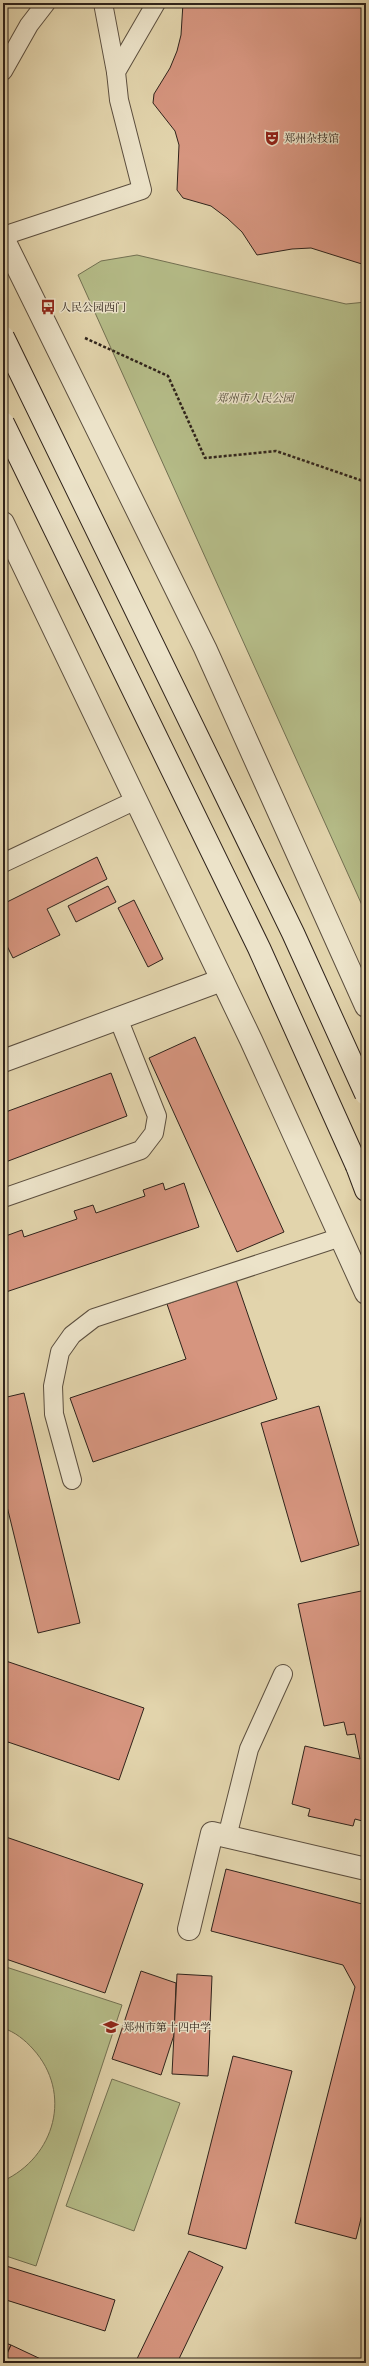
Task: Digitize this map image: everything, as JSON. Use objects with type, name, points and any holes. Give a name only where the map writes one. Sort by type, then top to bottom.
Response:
[{"type":"street","points":[[3,237],[205,648],[366,1006]]},
{"type":"street","points":[[3,337],[293,933],[366,1094]]},
{"type":"street","points":[[3,423],[259,948],[357,1166],[366,1190]]},
{"type":"street","points":[[3,523],[222,980],[366,1293]]},
{"type":"street","points":[[3,1061],[222,980]]},
{"type":"street","points":[[189,1929],[212,1833],[366,1869]]},
{"type":"lane","points":[[3,71],[29,25],[46,3]]},
{"type":"lane","points":[[3,237],[142,190],[119,100],[116,72],[103,3]]},
{"type":"lane","points":[[116,72],[156,3]]},
{"type":"lane","points":[[3,863],[136,800]]},
{"type":"lane","points":[[3,1198],[141,1150],[154,1133],[157,1116],[118,1018]]},
{"type":"lane","points":[[72,1480],[54,1414],[53,1386],[60,1352],[72,1335],[94,1318],[341,1237]]},
{"type":"lane","points":[[227,1837],[249,1749],[283,1674]]},
{"type":"path","points":[[50,333],[90,338],[168,376],[206,458],[276,451],[366,482]]},
{"type":"green space","name":"郑州市人民公园","points":[[137,255],[346,304],[366,302],[366,914],[78,275],[101,261]]},
{"type":"green space","points":[[3,1966],[122,2005],[36,2266],[3,2255],[3,2181],[21,2170],[35,2156],[46,2140],[52,2122],[55,2104],[52,2085],[45,2066],[27,2042],[16,2034],[3,2028]]},
{"type":"green space","points":[[112,2079],[180,2103],[134,2231],[66,2206]]},
{"type":"building","name":"郑州杂技馆","points":[[183,3],[366,3],[365,265],[311,248],[292,249],[257,255],[242,232],[227,218],[211,206],[183,198],[177,190],[179,145],[175,131],[153,103],[154,94],[170,68],[177,51],[181,35]]},
{"type":"building","points":[[97,857],[107,879],[47,909],[60,935],[13,958],[3,938],[3,904]]},
{"type":"building","points":[[108,886],[116,902],[76,922],[68,906]]},
{"type":"building","points":[[134,900],[163,959],[148,967],[118,908]]},
{"type":"building","points":[[195,1037],[284,1232],[237,1252],[149,1058]]},
{"type":"building","points":[[111,1073],[127,1116],[3,1163],[3,1113]]},
{"type":"building","points":[[163,1183],[165,1190],[184,1183],[199,1227],[3,1293],[3,1237],[22,1230],[24,1237],[77,1219],[74,1211],[93,1205],[96,1213],[145,1196],[143,1190]]},
{"type":"building","points":[[236,1280],[277,1399],[93,1462],[70,1398],[186,1359],[167,1304]]},
{"type":"building","points":[[24,1393],[80,1623],[38,1633],[3,1490],[3,1398]]},
{"type":"building","points":[[319,1406],[359,1545],[301,1562],[261,1423]]},
{"type":"building","points":[[366,1590],[366,1822],[355,1819],[353,1826],[308,1816],[310,1809],[292,1804],[305,1746],[360,1759],[355,1734],[347,1735],[344,1722],[324,1726],[298,1604]]},
{"type":"building","points":[[3,1660],[144,1708],[119,1780],[8,1742],[3,1758]]},
{"type":"building","points":[[3,1836],[143,1884],[105,1993],[3,1958]]},
{"type":"building","points":[[226,1869],[366,1905],[366,2198],[356,2239],[295,2223],[355,1987],[343,1965],[211,1931]]},
{"type":"building","points":[[141,1971],[176,1983],[174,2035],[161,2075],[112,2059]]},
{"type":"building","points":[[177,1974],[212,1976],[208,2076],[172,2074]]},
{"type":"building","points":[[233,2056],[292,2071],[246,2249],[188,2234]]},
{"type":"building","points":[[189,2251],[223,2267],[177,2363],[135,2363]]},
{"type":"building","points":[[3,2265],[115,2300],[105,2331],[3,2299]]},
{"type":"building","points":[[3,2342],[11,2345],[3,2361]]},
{"type":"building","points":[[11,2345],[45,2361],[44,2363],[3,2363]]},
{"type":"place","name":"郑州杂技馆","points":[[272,138]]},
{"type":"place","name":"人民公园西门","points":[[48,307]]},
{"type":"place","name":"郑州市第十四中学","points":[[111,2027]]}]
